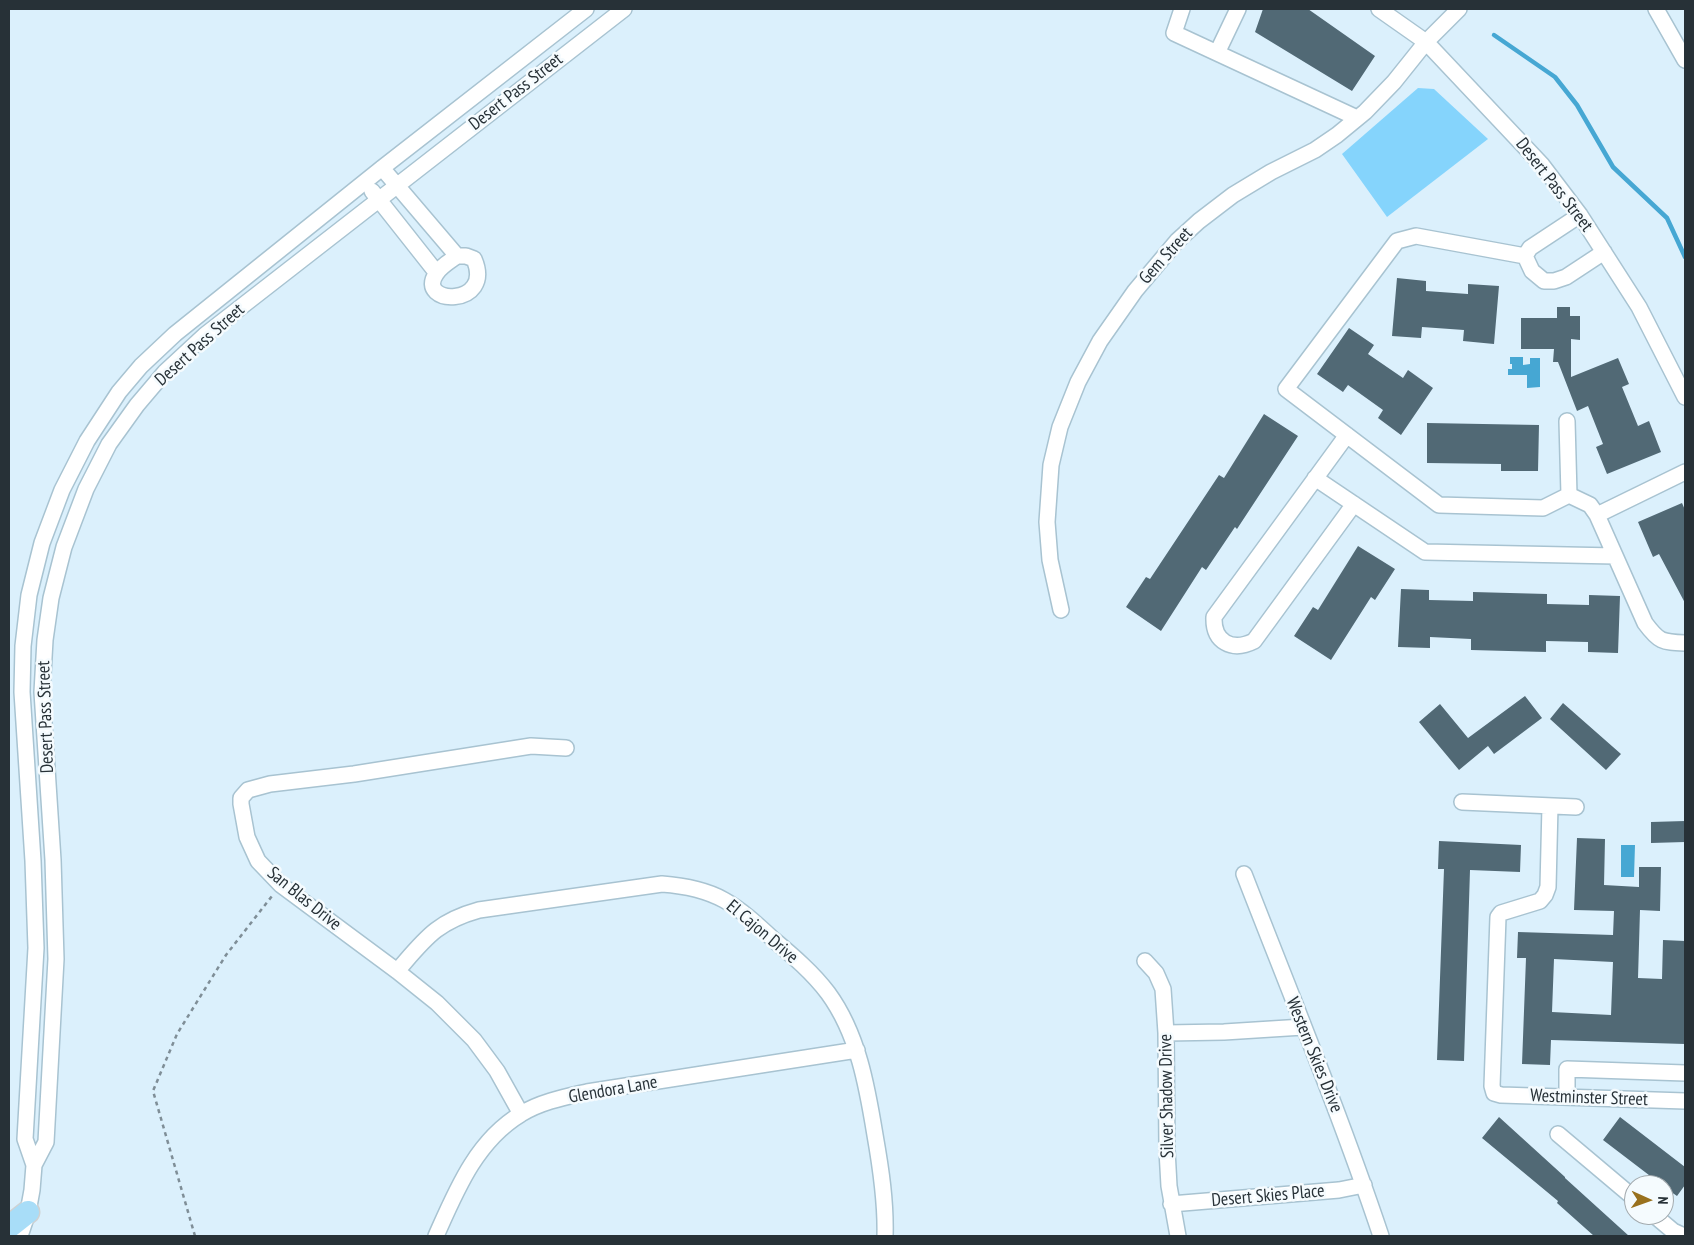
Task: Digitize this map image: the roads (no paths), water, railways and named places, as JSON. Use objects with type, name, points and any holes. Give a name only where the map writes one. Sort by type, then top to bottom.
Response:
[{"type":"highway","points":[[9,1227],[28,1212]]},
{"type":"street","name":"Desert Pass Street","points":[[34,1165],[25,1139],[36,948],[33,861],[22,692],[23,646],[29,595],[42,543],[62,490],[87,441],[119,392],[141,366],[175,334],[382,168],[586,9]]},
{"type":"street","name":"Desert Pass Street","points":[[20,1236],[28,1212],[34,1165],[46,1142],[56,959],[53,860],[42,692],[45,640],[51,598],[64,547],[86,489],[109,444],[137,405],[165,372],[204,335],[396,184],[624,9]]},
{"type":"street","points":[[1182,9],[1174,33],[1357,118]]},
{"type":"street","points":[[1217,53],[1238,9]]},
{"type":"street","name":"Desert Pass Street","points":[[1379,9],[1426,42],[1542,165],[1580,215],[1639,307],[1685,397]]},
{"type":"street","name":"Gem Street","points":[[1061,610],[1050,560],[1046,522],[1051,465],[1060,427],[1078,382],[1100,341],[1135,291],[1177,241],[1233,195],[1271,172],[1315,150],[1337,135],[1394,82],[1426,42],[1460,9]]},
{"type":"street","points":[[1656,9],[1685,60]]},
{"type":"street","points":[[382,168],[457,256]]},
{"type":"street","points":[[365,182],[436,272]]},
{"type":"street","points":[[1525,256],[1530,248],[1580,215]]},
{"type":"street","points":[[1525,256],[1416,236],[1398,241],[1286,389],[1439,505],[1543,508],[1569,495]]},
{"type":"street","points":[[1525,256],[1532,271],[1544,281],[1554,282],[1566,277],[1604,252]]},
{"type":"street","points":[[457,256],[466,256],[474,260],[478,268],[478,277],[470,290],[459,296],[448,298],[440,295],[433,288],[433,279],[436,272],[457,256]]},
{"type":"street","points":[[119,392],[137,405]]},
{"type":"street","points":[[1568,420],[1569,495]]},
{"type":"street","points":[[1347,435],[1214,617],[1214,628],[1218,636],[1225,643],[1245,646],[1254,642],[1354,504]]},
{"type":"street","points":[[1597,515],[1685,472]]},
{"type":"street","points":[[1315,478],[1425,552],[1615,556]]},
{"type":"street","points":[[1569,495],[1590,505],[1597,515],[1645,623],[1655,636],[1663,641],[1685,643]]},
{"type":"street","name":"San Blas Drive","points":[[522,1114],[497,1070],[474,1040],[437,1003],[398,971],[281,885],[258,861],[247,837],[241,798],[253,787],[270,784],[354,774],[531,746],[566,748]]},
{"type":"street","points":[[1462,802],[1576,807]]},
{"type":"street","name":"Westminster Street","points":[[1550,806],[1548,887],[1545,895],[1540,901],[1502,913],[1498,917],[1492,1086],[1494,1093],[1501,1095],[1685,1101]]},
{"type":"street","points":[[33,861],[53,860]]},
{"type":"street","name":"Western Skies Drive","points":[[1244,874],[1318,1061],[1364,1184],[1381,1236]]},
{"type":"street","name":"El Cajon Drive","points":[[398,971],[434,930],[453,919],[479,910],[650,885],[682,886],[708,892],[726,900],[742,910],[809,972],[828,993],[839,1011],[857,1050],[869,1097],[884,1183],[885,1236]]},
{"type":"street","name":"Silver Shadow Drive","points":[[1145,961],[1156,973],[1164,989],[1167,1150],[1171,1204],[1178,1236]]},
{"type":"street","points":[[1166,1033],[1224,1032],[1303,1027]]},
{"type":"street","name":"Glendora Lane","points":[[436,1236],[459,1186],[476,1158],[486,1144],[522,1114],[545,1104],[587,1092],[857,1050]]},
{"type":"street","points":[[1568,1097],[1568,1069],[1685,1073]]},
{"type":"street","points":[[1558,1134],[1624,1190]]},
{"type":"street","name":"Desert Skies Place","points":[[1171,1204],[1339,1190],[1364,1184]]},
{"type":"street","points":[[1666,1225],[1684,1236]]},
{"type":"waterway","points":[[1494,35],[1555,77],[1577,105],[1613,167],[1667,218],[1685,257]]}]
